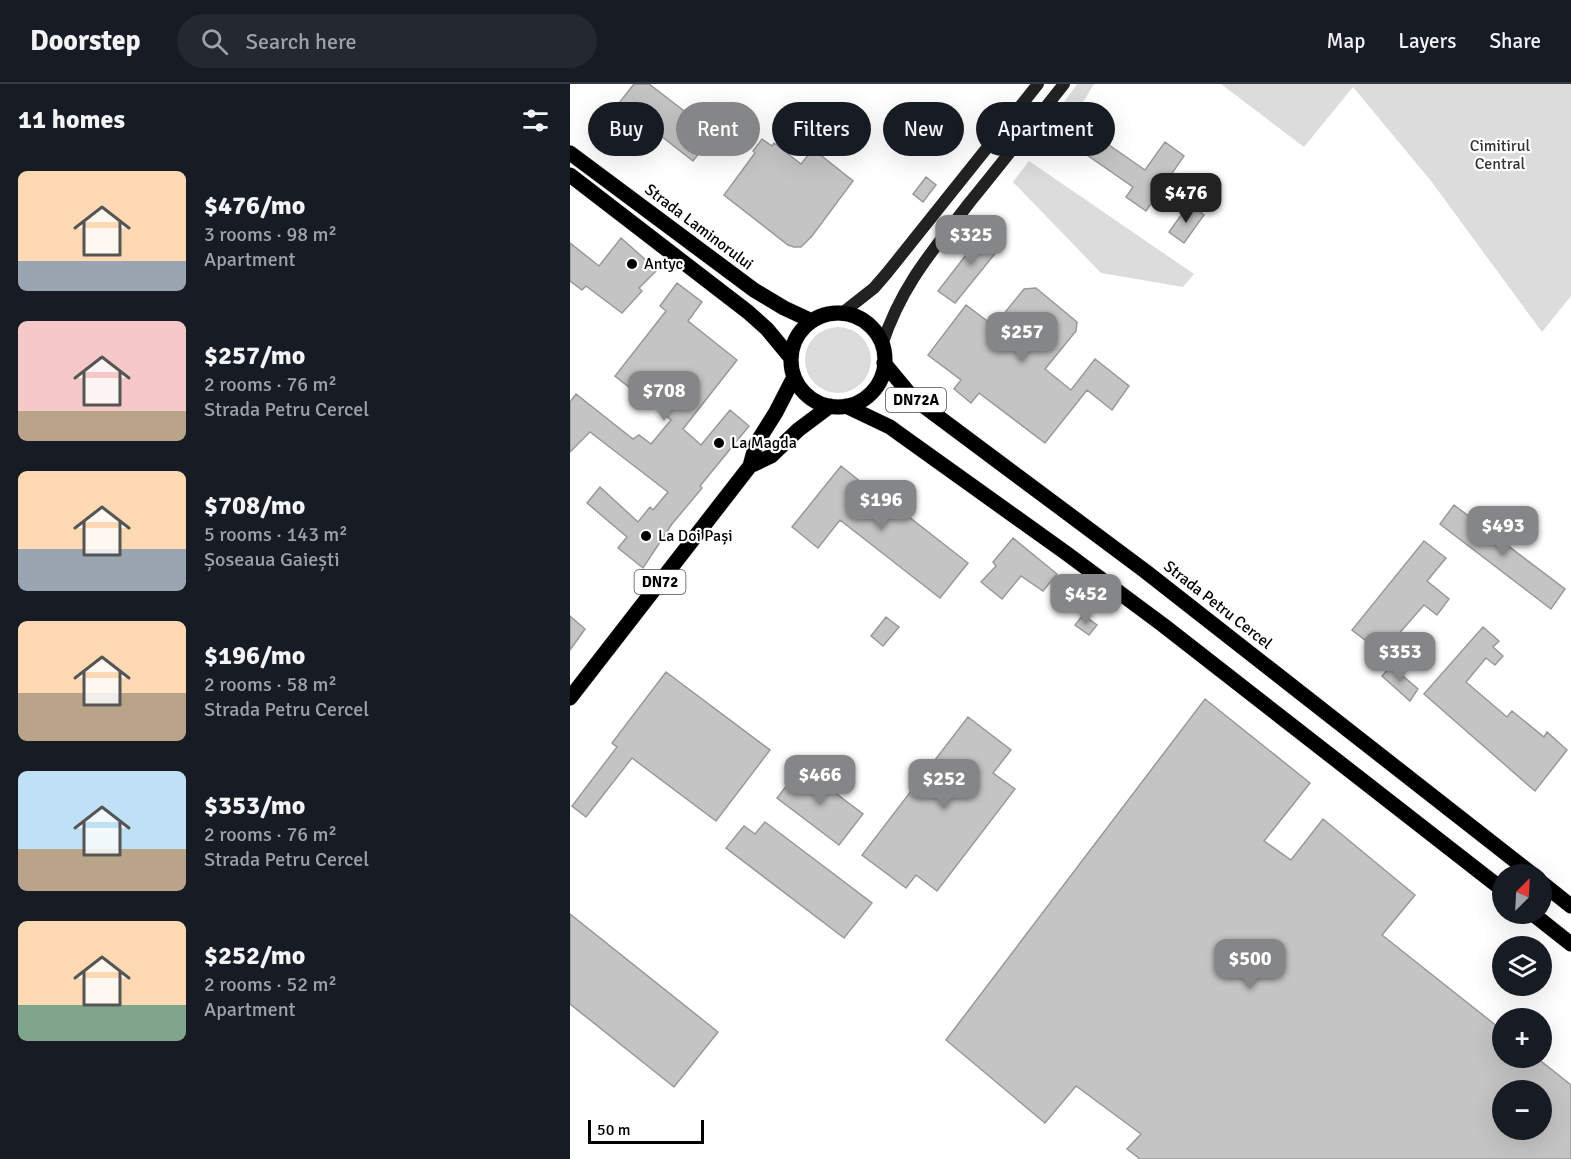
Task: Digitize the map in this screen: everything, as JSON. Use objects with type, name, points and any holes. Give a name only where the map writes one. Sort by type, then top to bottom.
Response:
[{"type":"main road","points":[[1024,102],[1038,84]]},
{"type":"main road","points":[[1049,102],[1064,84]]},
{"type":"main road","name":"Strada Laminorului","points":[[570,153],[773,302],[812,321]]},
{"type":"main road","points":[[841,314],[874,288],[981,156]]},
{"type":"main road","points":[[882,345],[888,324],[916,272],[1006,156]]},
{"type":"main road","points":[[570,175],[759,321],[791,358]]},
{"type":"main road","points":[[654,240],[666,225]]},
{"type":"main road","points":[[841,314],[853,316],[868,324],[882,345],[884,363],[882,375],[874,390],[862,400],[846,406],[830,406],[808,397],[800,388],[794,377],[791,358],[796,339],[812,321],[826,315],[841,314]]},
{"type":"main road","name":"Strada Petru Cercel","points":[[884,363],[913,398],[1154,578],[1519,864]]},
{"type":"main road","name":"DN72","points":[[570,698],[750,466],[756,444],[794,377]]},
{"type":"main road","name":"DN72","points":[[750,466],[771,456],[798,430],[830,406]]},
{"type":"main road","name":"DN72A","points":[[846,406],[890,428],[926,452],[1066,553],[1163,625],[1492,881]]},
{"type":"main road","points":[[1552,891],[1571,906]]},
{"type":"main road","points":[[1546,924],[1571,944]]},
{"type":"green space","points":[[1077,84],[1094,84],[1083,102],[1064,102]]},
{"type":"green space","name":"Cimitirul Central","points":[[1221,84],[1571,84],[1571,296],[1542,332],[1431,181],[1353,87],[1304,147]]},
{"type":"green space","points":[[1029,161],[1194,274],[1183,287],[1101,273],[1013,182]]},
{"type":"green space","points":[[838,327],[851,330],[861,337],[868,347],[871,360],[868,373],[861,383],[851,390],[838,393],[825,390],[815,383],[808,373],[805,360],[808,347],[815,337],[825,330]]},
{"type":"building","points":[[634,84],[649,84],[676,105],[676,148],[664,138],[664,102],[620,102]]},
{"type":"building","points":[[762,139],[772,146],[772,156],[791,156],[801,164],[807,156],[822,156],[853,181],[812,236],[801,247],[788,245],[724,195],[753,156],[760,156]]},
{"type":"building","points":[[1165,142],[1184,156],[1146,211],[1126,197],[1133,187],[1088,156],[1115,156],[1115,149],[1145,170]]},
{"type":"building","points":[[687,156],[697,156],[693,161]]},
{"type":"building","points":[[926,177],[936,185],[923,202],[913,194]]},
{"type":"building","points":[[1189,204],[1204,215],[1184,243],[1169,232]]},
{"type":"building","points":[[987,228],[1002,245],[955,303],[938,291]]},
{"type":"building","points":[[621,238],[657,270],[639,288],[642,291],[622,313],[586,286],[582,290],[570,281],[570,243],[599,266]]},
{"type":"building","points":[[677,283],[702,302],[688,321],[737,360],[683,429],[701,445],[730,410],[749,426],[700,486],[702,488],[672,524],[643,568],[618,548],[627,537],[587,503],[600,487],[638,522],[650,507],[653,510],[668,492],[590,432],[570,452],[570,402],[576,394],[633,439],[639,435],[651,444],[671,420],[615,376],[666,311],[660,306]]},
{"type":"building","points":[[1036,288],[1077,322],[1076,331],[1045,369],[1071,390],[1095,359],[1129,386],[1112,410],[1087,390],[1045,443],[979,393],[971,403],[954,389],[961,380],[928,355],[966,305],[994,326],[1024,289]]},
{"type":"building","points":[[841,466],[968,563],[940,598],[840,520],[818,548],[792,527]]},
{"type":"building","points":[[1454,505],[1565,589],[1551,609],[1440,524]]},
{"type":"building","points":[[1013,538],[1057,574],[1043,591],[1021,576],[1002,599],[981,582],[996,566],[993,562]]},
{"type":"building","points":[[1424,541],[1446,558],[1427,581],[1449,599],[1437,615],[1424,605],[1382,653],[1352,630]]},
{"type":"building","points":[[1083,615],[1097,625],[1089,635],[1075,625]]},
{"type":"building","points":[[570,616],[585,629],[570,650]]},
{"type":"building","points":[[886,617],[899,627],[883,646],[871,636]]},
{"type":"building","points":[[1483,627],[1499,641],[1493,647],[1503,656],[1495,665],[1486,658],[1466,682],[1507,717],[1512,711],[1544,737],[1547,732],[1567,750],[1535,791],[1424,694]]},
{"type":"building","points":[[1391,666],[1418,689],[1410,701],[1382,676]]},
{"type":"building","points":[[666,672],[770,750],[716,821],[632,758],[586,817],[572,806],[617,747],[612,743]]},
{"type":"building","points":[[1205,699],[1310,783],[1264,841],[1291,860],[1323,819],[1415,895],[1382,935],[1492,1022],[1492,1068],[1550,1068],[1571,1085],[1571,1159],[1140,1159],[1127,1149],[1141,1134],[1076,1086],[1045,1123],[946,1040]]},
{"type":"building","points":[[968,717],[1011,750],[993,773],[1015,789],[937,891],[916,875],[906,888],[862,855]]},
{"type":"building","points":[[801,767],[863,814],[839,845],[777,798]]},
{"type":"building","points":[[765,822],[872,903],[844,938],[726,848],[744,826],[755,834]]},
{"type":"building","points":[[570,914],[718,1032],[674,1087],[570,1004]]},
{"type":"place","name":"Antyc","points":[[632,264]]},
{"type":"place","name":"La Magda","points":[[719,443]]},
{"type":"place","name":"La Doi Pași","points":[[646,536]]}]
